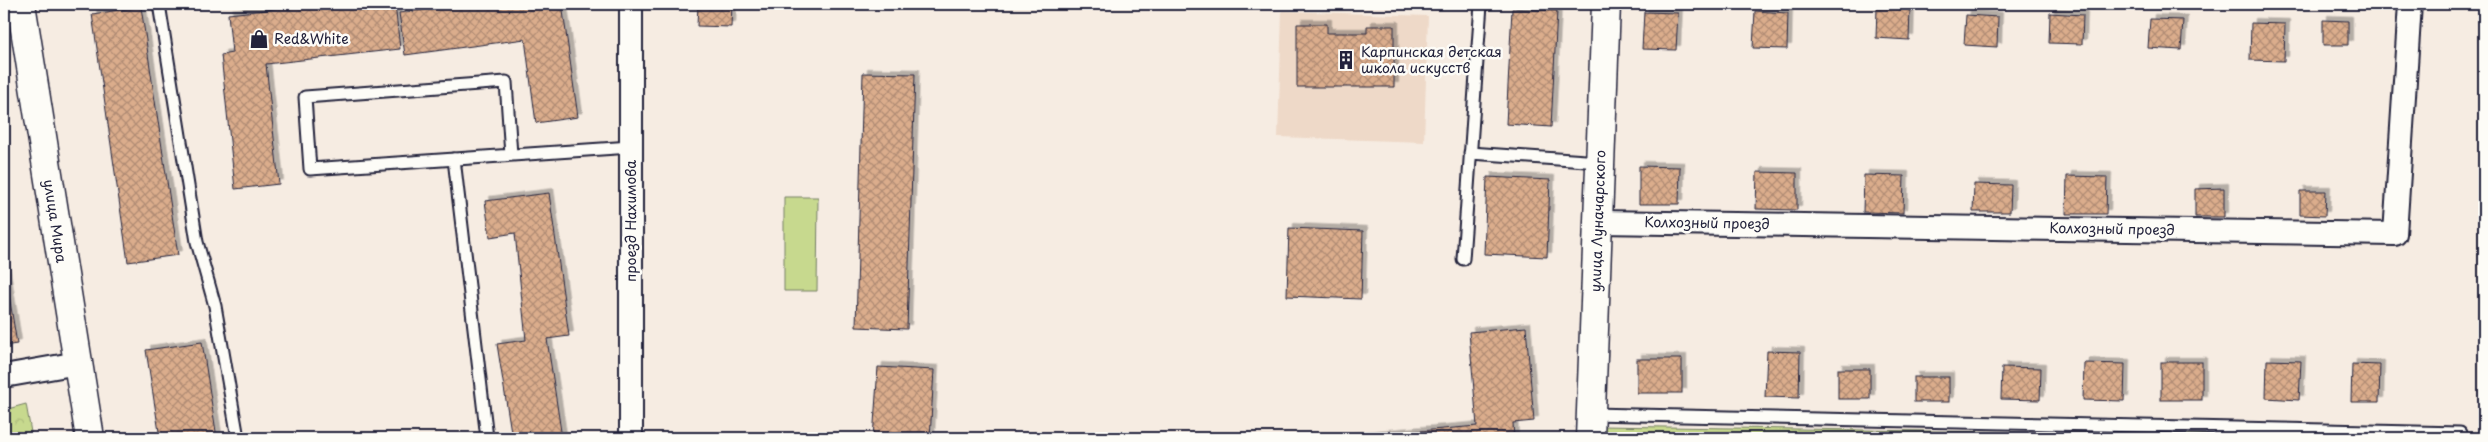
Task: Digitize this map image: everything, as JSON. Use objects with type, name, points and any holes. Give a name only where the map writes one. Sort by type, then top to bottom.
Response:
[{"type":"main road","name":"улица Мира","points":[[20,4],[90,438]]},
{"type":"main road","name":"улица Луначарского","points":[[1590,426],[1606,4]]},
{"type":"street","name":"проезд Нахимова","points":[[631,438],[632,4]]},
{"type":"street","name":"Колхозный проезд","points":[[1598,222],[2395,234],[2410,4]]},
{"type":"street","points":[[4,376],[78,363]]},
{"type":"lane","points":[[159,4],[197,242],[216,306],[238,438]]},
{"type":"lane","points":[[1463,259],[1481,4]]},
{"type":"lane","points":[[511,155],[506,82],[305,97],[310,169],[631,147]]},
{"type":"lane","points":[[1470,153],[1600,162]]},
{"type":"lane","points":[[454,159],[487,438]]},
{"type":"lane","points":[[1590,426],[2460,432]]},
{"type":"shaded area","points":[[1282,11],[1428,16],[1424,142],[1278,137]]},
{"type":"green space","points":[[784,197],[818,197],[817,291],[784,291]]},
{"type":"green space","points":[[26,404],[32,438],[4,438],[4,410]]},
{"type":"green space","points":[[1601,426],[2383,438],[1602,438]]},
{"type":"building","points":[[322,4],[395,4],[400,49],[266,64],[279,184],[235,189],[221,55],[232,53],[228,14]]},
{"type":"building","points":[[469,4],[562,4],[578,117],[536,123],[525,39],[405,55],[399,13]]},
{"type":"building","points":[[698,4],[732,4],[731,27],[697,26]]},
{"type":"building","points":[[141,7],[178,255],[128,262],[92,14]]},
{"type":"building","points":[[1877,8],[1910,10],[1909,40],[1876,38]]},
{"type":"building","points":[[1512,9],[1557,11],[1551,127],[1506,124]]},
{"type":"building","points":[[1755,11],[1788,13],[1787,49],[1753,48]]},
{"type":"building","points":[[1644,12],[1678,13],[1676,50],[1642,49]]},
{"type":"building","points":[[2050,13],[2083,15],[2082,44],[2049,43]]},
{"type":"building","points":[[1966,15],[1998,17],[1997,47],[1964,45]]},
{"type":"building","points":[[2150,19],[2183,20],[2181,50],[2148,48]]},
{"type":"building","points":[[2323,20],[2348,21],[2348,45],[2323,45]]},
{"type":"building","points":[[2251,23],[2285,24],[2284,61],[2250,60]]},
{"type":"building","name":"Карпинская детская школа искусств","points":[[1297,24],[1327,24],[1327,33],[1367,33],[1367,26],[1394,26],[1394,87],[1297,87]]},
{"type":"building","points":[[863,73],[915,74],[907,329],[856,327]]},
{"type":"building","points":[[1639,166],[1680,167],[1679,204],[1639,204]]},
{"type":"building","points":[[1757,172],[1797,173],[1797,210],[1756,209]]},
{"type":"building","points":[[1864,175],[1904,176],[1903,213],[1863,212]]},
{"type":"building","points":[[2067,176],[2107,177],[2106,214],[2066,214]]},
{"type":"building","points":[[1487,177],[1550,180],[1547,257],[1484,254]]},
{"type":"building","points":[[1974,184],[2011,185],[2010,212],[1973,212]]},
{"type":"building","points":[[2224,188],[2224,217],[2195,217],[2195,189]]},
{"type":"building","points":[[2300,191],[2326,191],[2325,216],[2300,215]]},
{"type":"building","points":[[549,193],[569,336],[547,339],[562,438],[512,438],[497,344],[526,340],[515,233],[490,237],[485,201]]},
{"type":"building","points":[[1289,228],[1363,231],[1361,299],[1287,296]]},
{"type":"building","points":[[4,264],[17,344],[4,346]]},
{"type":"building","points":[[1526,327],[1534,421],[1513,423],[1514,438],[1340,438],[1477,426],[1469,332]]},
{"type":"building","points":[[202,342],[217,438],[160,438],[146,350]]},
{"type":"building","points":[[1767,351],[1800,352],[1799,398],[1765,397]]},
{"type":"building","points":[[1637,359],[1682,359],[1682,393],[1637,393]]},
{"type":"building","points":[[2267,360],[2301,361],[2299,400],[2266,398]]},
{"type":"building","points":[[2161,362],[2202,362],[2202,400],[2161,400]]},
{"type":"building","points":[[2084,363],[2125,364],[2124,401],[2083,400]]},
{"type":"building","points":[[2352,364],[2380,365],[2379,402],[2351,402]]},
{"type":"building","points":[[878,367],[934,370],[930,438],[873,438]]},
{"type":"building","points":[[2002,367],[2041,368],[2040,400],[2001,399]]},
{"type":"building","points":[[1838,369],[1870,369],[1870,399],[1838,399]]},
{"type":"building","points":[[1914,377],[1949,377],[1949,402],[1914,402]]},
{"type":"place","name":"Red&White","points":[[259,39]]},
{"type":"place","name":"Карпинская детская школа искусств","points":[[1346,60]]}]
